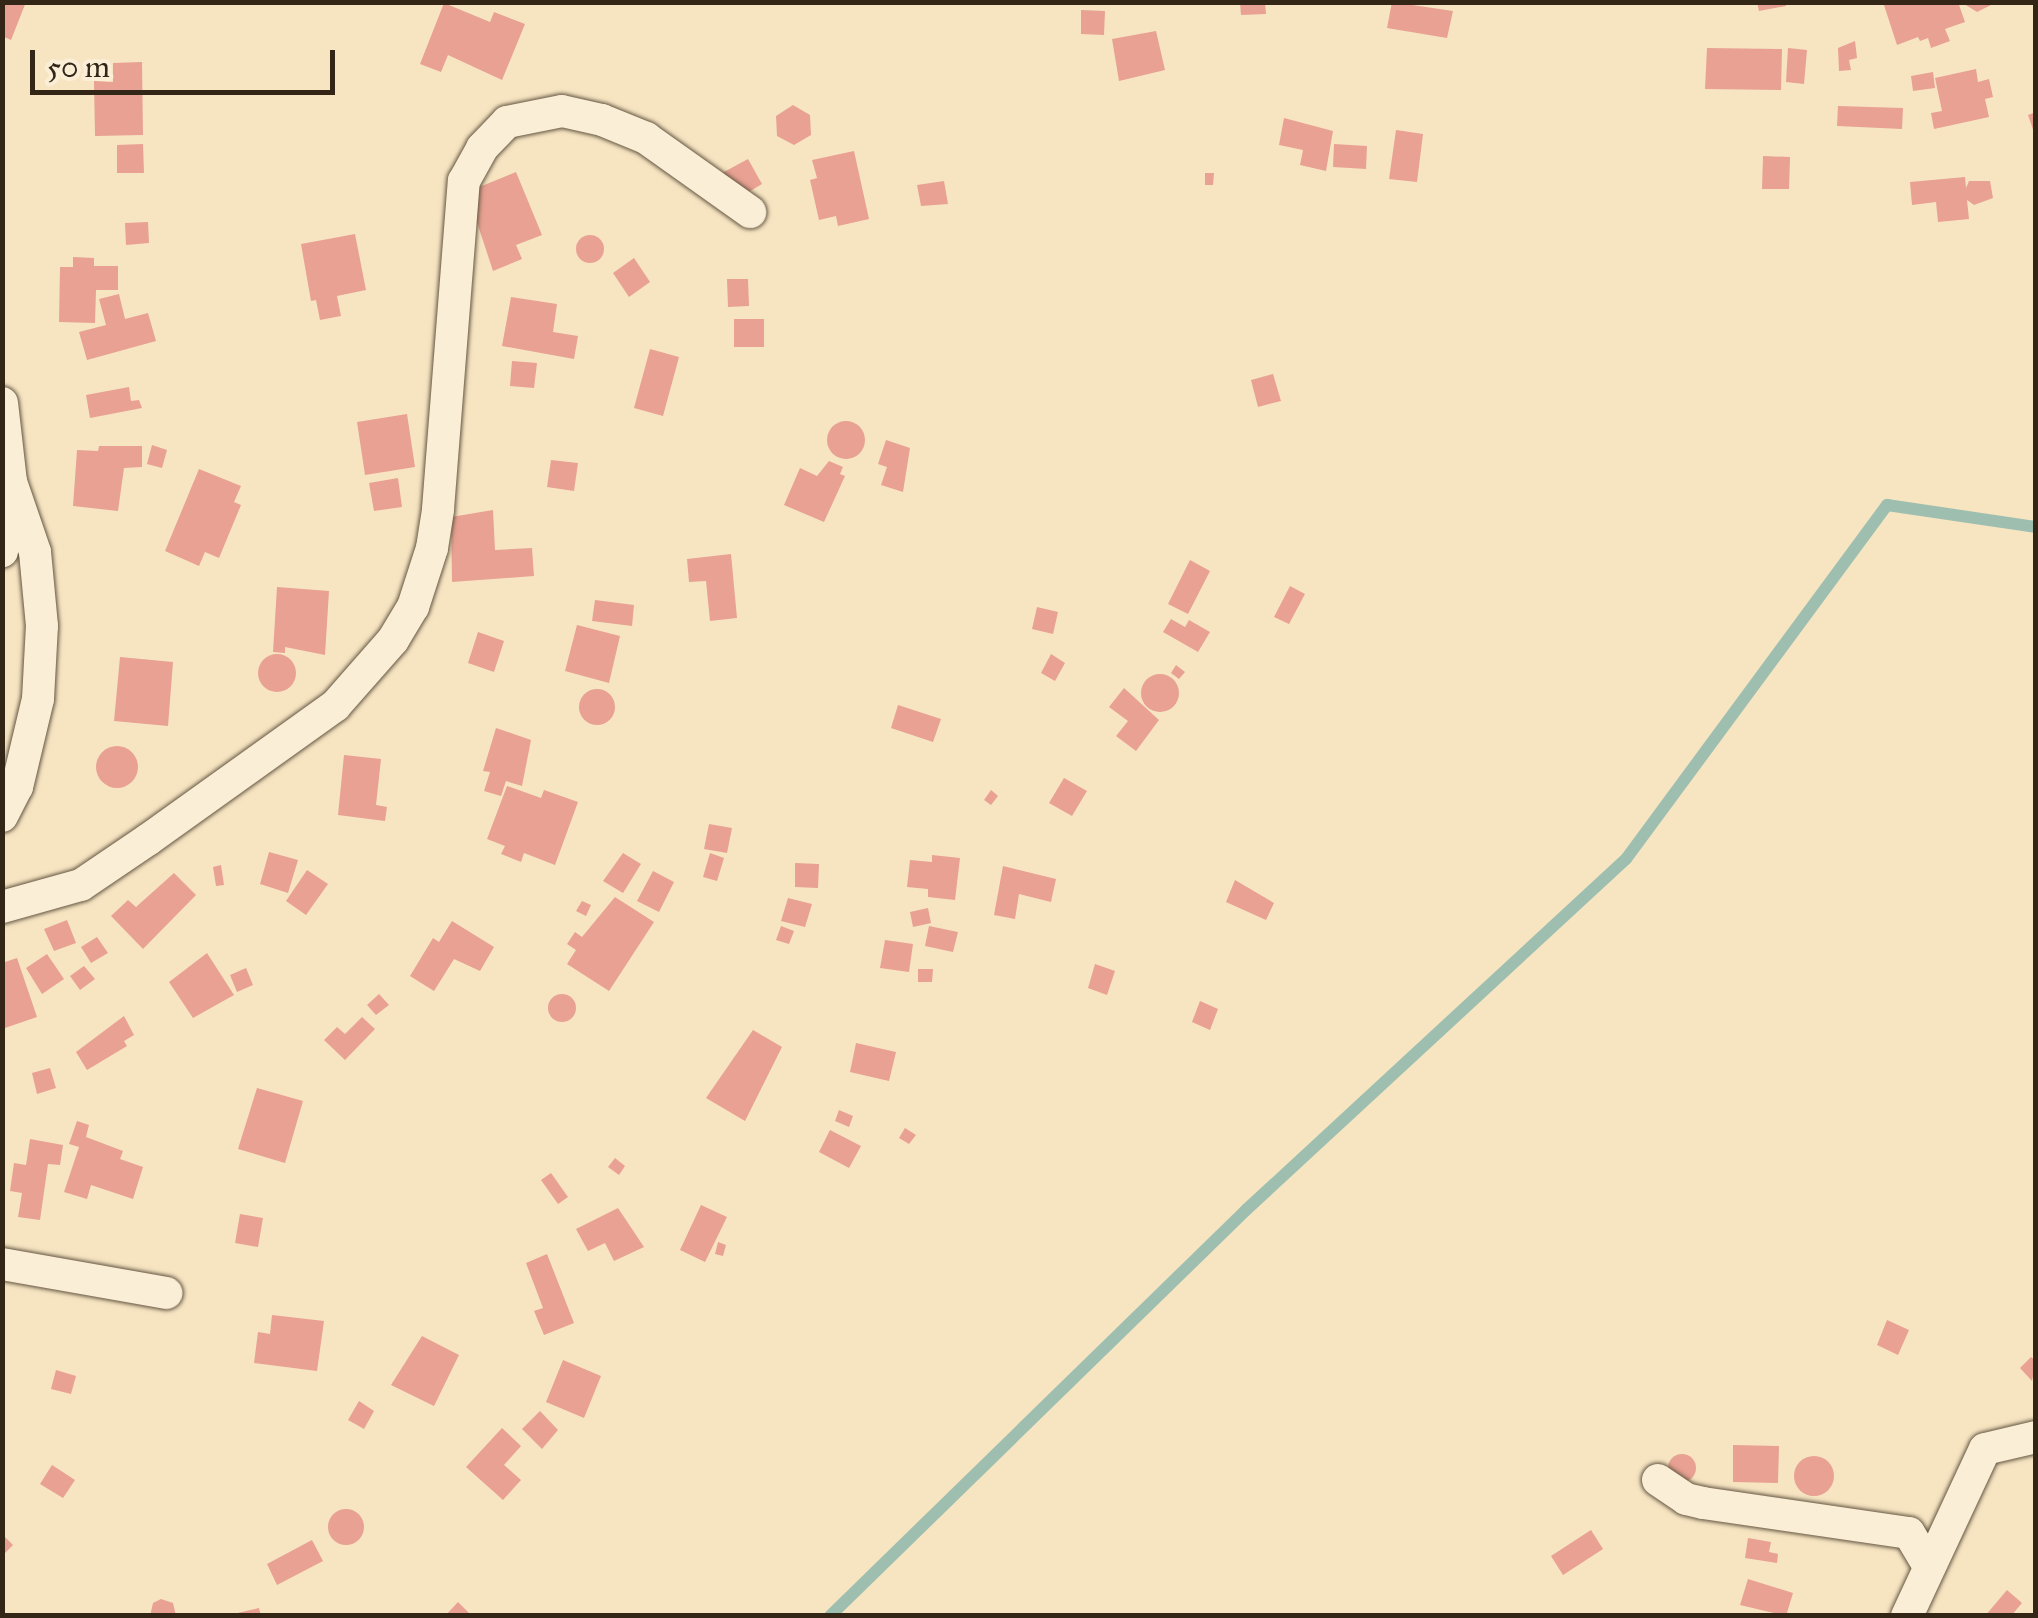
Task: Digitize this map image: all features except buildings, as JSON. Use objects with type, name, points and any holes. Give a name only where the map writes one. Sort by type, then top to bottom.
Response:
[{"type":"street","points":[[2,907],[81,885],[149,839],[335,706],[393,640],[413,607],[435,528],[464,181],[482,148],[507,122],[562,111],[602,120],[646,138],[750,212]]},
{"type":"street","points":[[2,403],[11,482],[35,552],[42,626],[38,698],[18,787],[2,816]]},
{"type":"street","points":[[2,551],[11,482]]},
{"type":"street","points":[[2,1264],[166,1293]]},
{"type":"street","points":[[1907,1616],[1985,1449],[2036,1438]]},
{"type":"street","points":[[1658,1480],[1686,1499],[1703,1503],[1909,1533],[1928,1566]]},
{"type":"waterway","points":[[830,1616],[1246,1210],[1626,859],[1887,505],[2036,527]]}]
